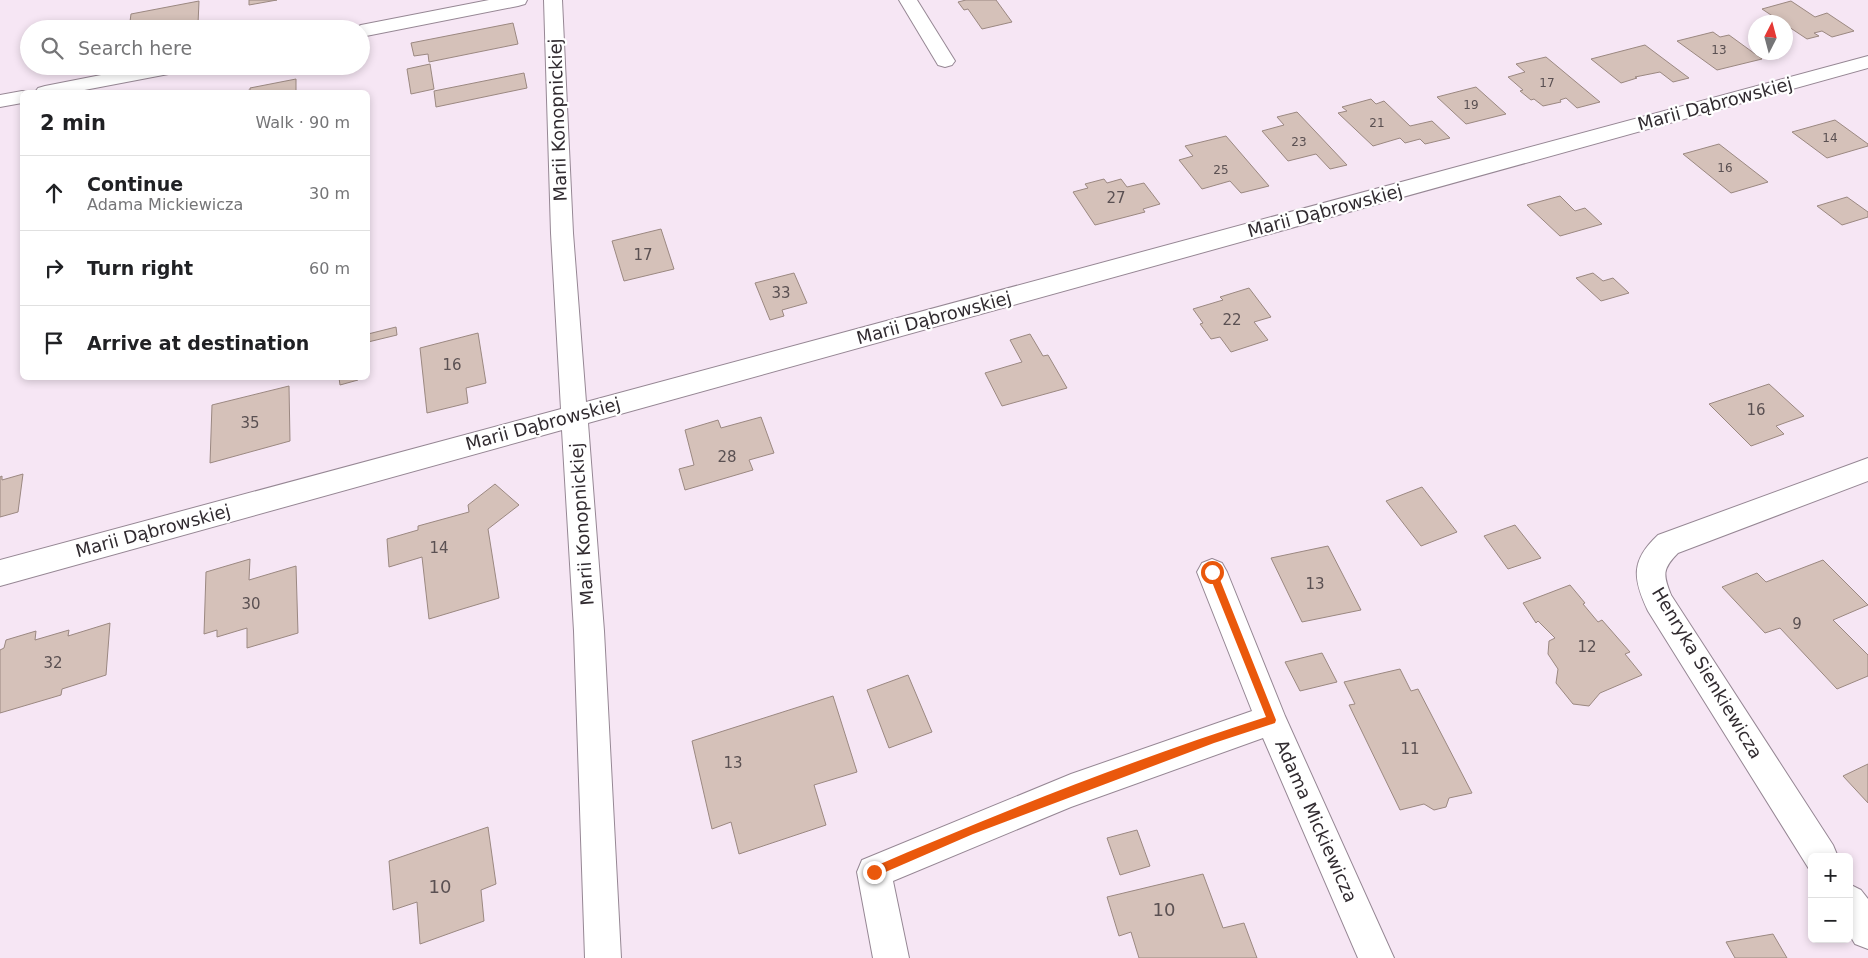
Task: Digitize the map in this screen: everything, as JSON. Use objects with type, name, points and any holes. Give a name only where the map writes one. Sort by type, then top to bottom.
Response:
[{"type":"street","points":[[370,29],[518,0]]},
{"type":"street","name":"Marii Konopnickiej","points":[[553,0],[562,233],[589,631],[603,958]]},
{"type":"street","points":[[908,0],[945,60]]},
{"type":"street","name":"Marii Dąbrowskiej","points":[[0,572],[1868,62]]},
{"type":"street","points":[[55,90],[133,75]]},
{"type":"street","points":[[0,101],[20,97]]},
{"type":"street","name":"Henryka Sienkiewicza","points":[[1818,853],[1659,602],[1650,578],[1653,557],[1668,544],[1868,469]]},
{"type":"street","name":"Adama Mickiewicza","points":[[1212,572],[1271,720],[1376,958]]},
{"type":"street","points":[[891,958],[874,872],[981,826],[1214,738],[1271,720]]},
{"type":"street","points":[[1853,908],[1868,931]]},
{"type":"building","points":[[249,0],[277,0],[249,5]]},
{"type":"building","points":[[966,0],[996,0],[1012,22],[982,29],[968,9],[964,10],[958,2]]},
{"type":"building","points":[[199,1],[198,20],[130,20],[131,14]]},
{"type":"building","points":[[1791,1],[1815,17],[1827,13],[1854,31],[1832,37],[1822,31],[1814,33],[1819,36],[1807,39],[1793,30],[1793,15],[1771,15],[1762,9]]},
{"type":"building","points":[[513,23],[518,44],[429,62],[428,54],[414,56],[411,43]]},
{"type":"building","points":[[1713,32],[1720,37],[1729,35],[1748,49],[1748,60],[1758,60],[1717,70],[1677,41]]},
{"type":"building","points":[[1645,45],[1689,78],[1673,82],[1660,72],[1635,77],[1637,78],[1621,83],[1591,59]]},
{"type":"building","points":[[1546,57],[1600,102],[1577,108],[1566,98],[1560,100],[1561,102],[1543,106],[1534,99],[1531,100],[1520,91],[1523,90],[1508,77],[1525,72],[1516,64]]},
{"type":"building","points":[[430,64],[434,89],[411,94],[407,69]]},
{"type":"building","points":[[524,73],[527,88],[436,107],[434,91]]},
{"type":"building","points":[[296,79],[296,90],[250,90],[250,88]]},
{"type":"building","points":[[1476,87],[1506,114],[1466,124],[1437,97]]},
{"type":"building","points":[[1371,99],[1376,104],[1384,101],[1410,126],[1432,121],[1450,138],[1425,144],[1420,139],[1405,143],[1400,138],[1373,146],[1338,113],[1347,111],[1342,107]]},
{"type":"building","points":[[1297,112],[1347,165],[1330,169],[1316,154],[1288,161],[1262,131],[1284,125],[1277,117]]},
{"type":"building","points":[[1835,120],[1868,144],[1868,146],[1827,158],[1792,132]]},
{"type":"building","points":[[1226,136],[1269,186],[1241,193],[1230,181],[1202,189],[1179,160],[1193,156],[1185,146]]},
{"type":"building","points":[[1719,144],[1768,182],[1731,193],[1683,154]]},
{"type":"building","points":[[1104,179],[1107,183],[1121,179],[1127,187],[1144,183],[1160,204],[1143,209],[1145,212],[1095,225],[1073,192],[1088,188],[1085,184]]},
{"type":"building","points":[[1560,196],[1575,211],[1585,208],[1602,224],[1560,236],[1527,205]]},
{"type":"building","points":[[1847,197],[1868,212],[1868,217],[1842,225],[1817,206]]},
{"type":"building","points":[[661,229],[674,269],[624,281],[612,241]]},
{"type":"building","points":[[794,273],[807,303],[782,310],[784,316],[770,320],[755,283]]},
{"type":"building","points":[[1593,273],[1603,281],[1613,278],[1629,293],[1601,301],[1576,278]]},
{"type":"building","points":[[1249,288],[1271,317],[1254,322],[1268,340],[1231,352],[1220,337],[1211,339],[1200,324],[1203,323],[1193,309],[1223,300],[1220,297]]},
{"type":"building","points":[[396,327],[397,335],[370,342],[370,334]]},
{"type":"building","points":[[478,333],[486,383],[466,388],[468,403],[427,413],[420,348]]},
{"type":"building","points":[[1030,334],[1043,356],[1048,355],[1067,388],[1002,406],[985,373],[1022,362],[1010,340]]},
{"type":"building","points":[[339,380],[358,380],[340,385]]},
{"type":"building","points":[[1769,384],[1804,416],[1776,426],[1784,434],[1751,446],[1709,404]]},
{"type":"building","points":[[289,386],[290,441],[210,463],[212,405]]},
{"type":"building","points":[[761,417],[774,453],[749,460],[753,470],[685,490],[679,469],[694,465],[685,430],[718,420],[721,428]]},
{"type":"building","points":[[23,474],[18,512],[0,517],[0,477],[2,476],[2,480]]},
{"type":"building","points":[[495,484],[519,505],[488,529],[499,598],[429,619],[422,557],[389,567],[387,539],[418,530],[418,526],[469,512],[468,505]]},
{"type":"building","points":[[1422,487],[1457,532],[1421,546],[1386,501]]},
{"type":"building","points":[[1515,525],[1541,558],[1508,569],[1484,536]]},
{"type":"building","points":[[1328,546],[1361,610],[1302,622],[1271,558]]},
{"type":"building","points":[[250,559],[249,580],[296,566],[298,633],[247,648],[247,628],[217,637],[217,630],[204,634],[206,572]]},
{"type":"building","points":[[1823,560],[1868,605],[1833,620],[1868,655],[1868,676],[1837,689],[1780,628],[1765,633],[1722,587],[1757,573],[1766,582]]},
{"type":"building","points":[[1570,585],[1598,622],[1602,620],[1630,652],[1625,654],[1642,675],[1600,693],[1589,706],[1573,704],[1556,683],[1558,669],[1548,654],[1549,641],[1555,638],[1538,621],[1536,623],[1523,603]]},
{"type":"building","points":[[110,623],[106,675],[62,689],[61,695],[0,713],[0,650],[4,648],[6,640],[36,631],[35,640],[69,630],[68,636]]},
{"type":"building","points":[[1322,653],[1337,682],[1300,691],[1285,662]]},
{"type":"building","points":[[1400,669],[1411,691],[1418,689],[1472,793],[1449,798],[1446,807],[1434,810],[1424,804],[1400,810],[1349,705],[1355,704],[1344,682]]},
{"type":"building","points":[[908,675],[932,732],[889,748],[867,690]]},
{"type":"building","points":[[833,696],[857,772],[814,785],[826,825],[739,854],[731,822],[712,829],[692,741]]},
{"type":"building","points":[[1868,764],[1868,803],[1843,776]]},
{"type":"building","points":[[488,827],[496,884],[481,890],[484,921],[420,944],[417,902],[393,910],[389,861]]},
{"type":"building","points":[[1137,830],[1150,866],[1120,875],[1107,838]]},
{"type":"building","points":[[1203,874],[1223,928],[1244,923],[1257,958],[1139,958],[1131,932],[1119,936],[1107,897]]},
{"type":"building","points":[[1773,934],[1787,958],[1735,958],[1726,942]]},
{"type":"route","points":[[874,872],[972,830],[1214,738],[1271,720],[1212,572]]}]
